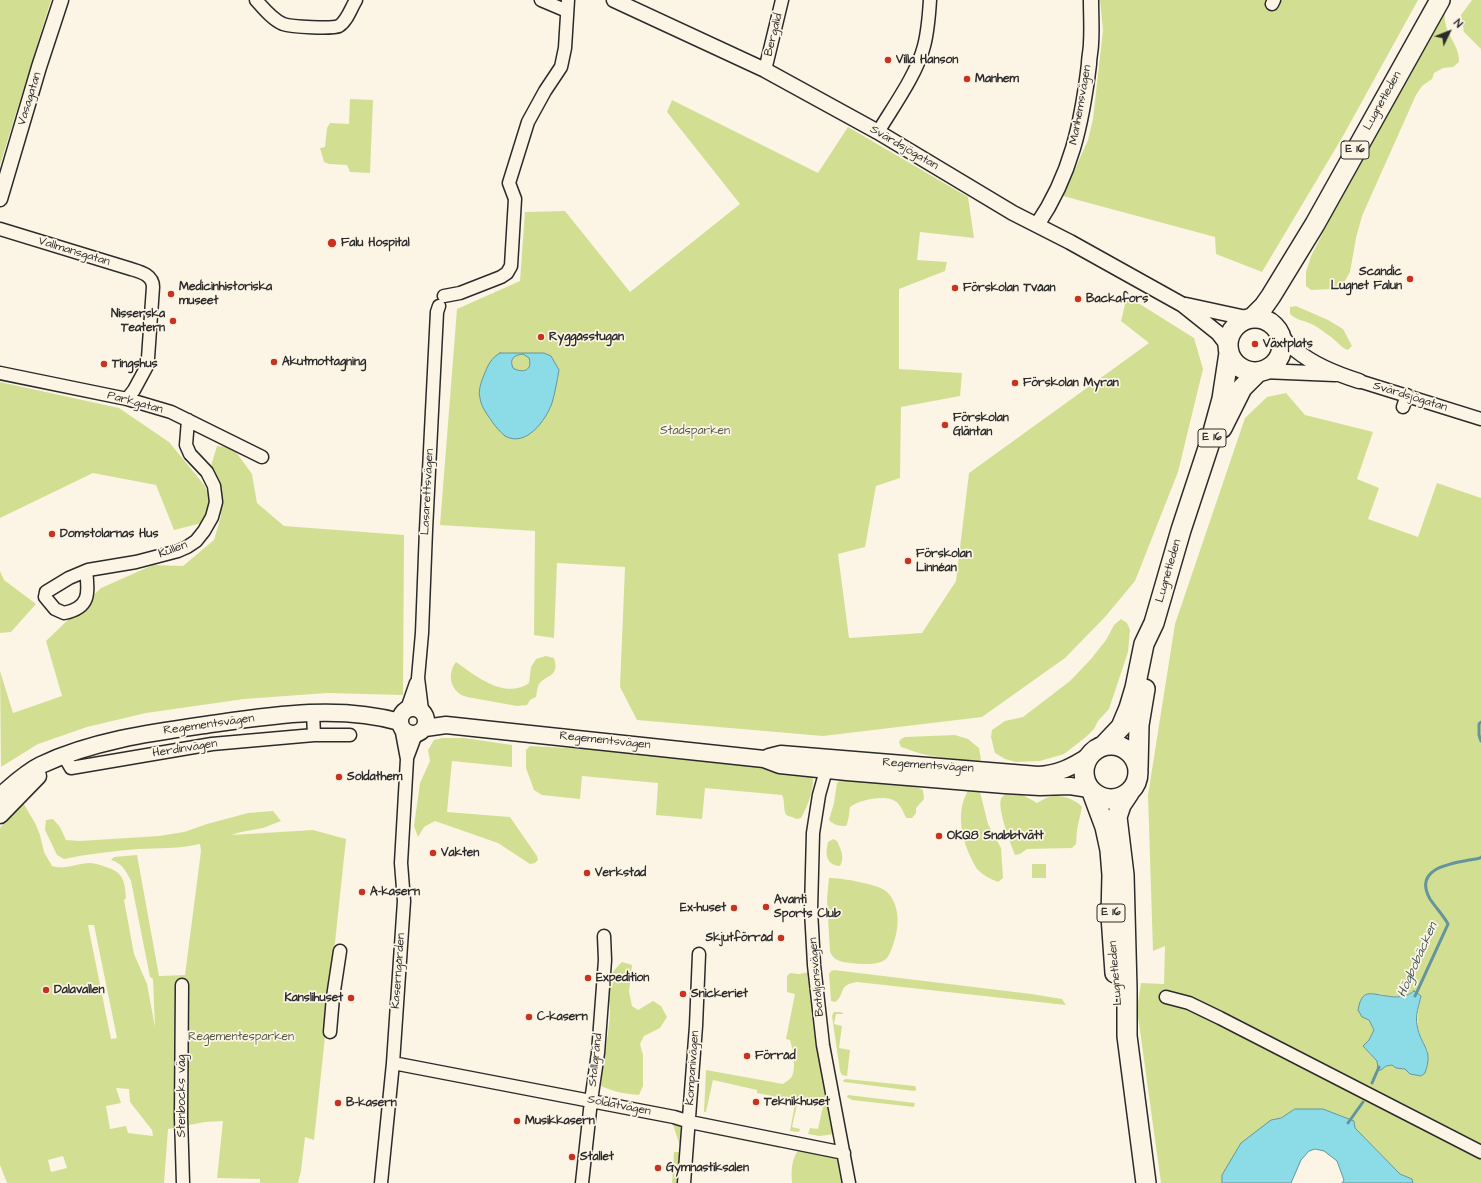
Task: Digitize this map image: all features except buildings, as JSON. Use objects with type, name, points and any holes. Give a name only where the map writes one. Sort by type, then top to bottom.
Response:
[{"type":"highway","name":"Lugnetleden","points":[[1250,318],[1264,306],[1271,296],[1315,224],[1440,0]]},
{"type":"highway","name":"Lugnetleden","points":[[1280,333],[1279,308],[1315,224]]},
{"type":"highway","points":[[1250,318],[1257,317],[1268,320],[1280,333]]},
{"type":"highway","name":"E 16","points":[[1228,350],[1227,342],[1230,332],[1237,323],[1250,318]]},
{"type":"highway","name":"E 16","points":[[1261,371],[1273,366],[1280,357],[1282,347],[1280,333]]},
{"type":"highway","name":"Lugnetleden","points":[[1096,751],[1121,727],[1134,692],[1144,644],[1154,622],[1222,399],[1228,350]]},
{"type":"highway","points":[[1228,350],[1234,362],[1242,369],[1253,372],[1261,371]]},
{"type":"highway","name":"Lugnetleden","points":[[1184,520],[1221,430],[1242,388],[1261,371]]},
{"type":"highway","name":"Lugnetleden","points":[[1138,768],[1140,725],[1153,645],[1154,622]]},
{"type":"highway","points":[[1096,751],[1115,745],[1126,749],[1133,756],[1138,768]]},
{"type":"highway","name":"E 16","points":[[1090,791],[1085,782],[1083,773],[1084,765],[1096,751]]},
{"type":"highway","name":"E 16","points":[[1129,793],[1137,780],[1138,768]]},
{"type":"highway","name":"Lugnetleden","points":[[1090,791],[1105,826],[1110,850],[1114,960],[1118,1004],[1127,1036]]},
{"type":"highway","points":[[1090,791],[1103,799],[1111,800],[1121,798],[1129,793]]},
{"type":"highway","name":"Lugnetleden","points":[[1129,793],[1121,805],[1117,817],[1125,890],[1127,1036],[1146,1183]]},
{"type":"main road","name":"Regementsvägen","points":[[2,804],[29,772],[58,759],[109,742],[167,730],[256,718],[313,713],[371,715],[412,719],[446,725],[764,759],[781,754],[827,764],[1005,779],[1040,787],[1070,786],[1090,791]]},
{"type":"main road","name":"Regementsvägen","points":[[1005,779],[1052,774],[1074,766],[1096,751]]},
{"type":"street","name":"Vasagatan","points":[[0,199],[39,67],[61,0]]},
{"type":"street","points":[[256,0],[276,20],[284,24],[331,28],[339,26],[345,20],[356,0]]},
{"type":"street","points":[[541,0],[567,6]]},
{"type":"street","name":"Bergalid","points":[[765,70],[782,0]]},
{"type":"street","points":[[878,132],[907,83],[921,55],[928,28],[930,0]]},
{"type":"street","name":"Manhemsvägen","points":[[1037,225],[1053,200],[1061,183],[1074,149],[1079,129],[1092,43],[1091,0]]},
{"type":"street","name":"Svärdsjögatan","points":[[612,1],[765,70],[878,132],[1013,213],[1183,305],[1218,333],[1228,350]]},
{"type":"street","name":"Lasarettsvägen","points":[[412,719],[418,678],[422,633],[437,312],[442,301],[501,277],[507,273],[511,266],[515,199],[509,183],[528,122],[545,91],[562,68],[565,48],[567,6]]},
{"type":"street","name":"Vallmansgatan","points":[[0,229],[131,269],[147,276],[152,280],[148,358],[144,373],[127,399]]},
{"type":"street","name":"Svärdsjögatan","points":[[1183,305],[1228,315],[1250,318]]},
{"type":"street","name":"Svärdsjögatan","points":[[1280,333],[1297,351],[1340,375],[1481,419]]},
{"type":"street","name":"Svärdsjögatan","points":[[1261,371],[1340,375]]},
{"type":"street","name":"Parkgatan","points":[[0,373],[127,399],[171,412],[262,457]]},
{"type":"street","points":[[1403,407],[1407,395]]},
{"type":"street","name":"Kullen","points":[[86,571],[136,562],[178,551],[196,541],[204,531],[212,517],[216,502],[214,486],[207,472],[190,454],[186,445],[188,420]]},
{"type":"street","points":[[313,713],[314,735]]},
{"type":"street","name":"Kaserngården","points":[[381,1183],[392,1063],[404,901],[401,863],[407,759],[412,719]]},
{"type":"street","name":"Herdinvägen","points":[[58,759],[71,768],[212,744],[314,735],[350,735]]},
{"type":"street","name":"Bataljonsvägen","points":[[827,764],[819,795],[813,833],[811,910],[814,965],[823,1045],[850,1183]]},
{"type":"street","name":"Stallgränd","points":[[582,1183],[599,1045],[605,960],[604,936]]},
{"type":"street","points":[[330,1032],[333,997],[340,951]]},
{"type":"street","name":"Kompanivägen","points":[[684,1183],[690,1122],[699,954]]},
{"type":"street","name":"Stenbocks väg","points":[[182,985],[181,1117],[183,1183]]},
{"type":"street","points":[[1166,997],[1189,1003],[1220,1018],[1481,1152]]},
{"type":"street","name":"Soldatvägen","points":[[392,1063],[674,1117],[690,1122],[844,1153]]},
{"type":"green space","points":[[0,0],[51,0],[0,165]]},
{"type":"green space","points":[[1100,0],[1418,0],[1343,136],[1262,272],[1216,254],[1215,237],[1063,196],[1088,140],[1093,119],[1103,30]]},
{"type":"green space","points":[[1472,0],[1481,0],[1481,49],[1464,32],[1461,15]]},
{"type":"green space","points":[[1445,11],[1446,26],[1457,49],[1459,62],[1453,67],[1443,68],[1434,73],[1432,79],[1422,86],[1416,95],[1362,216],[1356,238],[1350,272],[1341,288],[1311,290],[1306,286],[1306,272],[1311,256],[1359,162]]},
{"type":"green space","points":[[350,99],[373,100],[370,173],[350,172],[347,165],[329,164],[324,162],[320,148],[325,147],[327,128],[330,123],[349,124]]},
{"type":"green space","name":"Stadsparken","points":[[672,100],[818,173],[848,127],[968,197],[974,238],[920,232],[917,260],[947,262],[945,271],[899,289],[899,369],[962,373],[960,396],[901,407],[900,478],[876,486],[865,547],[838,554],[849,638],[922,633],[956,581],[969,473],[1149,343],[1121,321],[1127,296],[1194,338],[1203,369],[1178,472],[1135,581],[1105,617],[1065,658],[982,717],[823,736],[637,720],[620,687],[625,567],[557,563],[554,638],[534,635],[535,531],[440,525],[457,309],[520,281],[525,212],[565,211],[630,292],[740,204],[667,112]]},
{"type":"green space","points":[[1296,306],[1328,320],[1343,329],[1352,346],[1348,350],[1346,349],[1318,327],[1297,319],[1290,314],[1290,307]]},
{"type":"green space","points":[[0,382],[119,408],[169,442],[205,486],[211,504],[206,522],[174,530],[156,485],[93,473],[0,518]]},
{"type":"green space","points":[[1286,393],[1305,415],[1373,432],[1357,479],[1379,488],[1368,519],[1418,537],[1437,483],[1481,498],[1481,1183],[1413,1183],[1412,1179],[1400,1174],[1355,1128],[1354,1121],[1323,1109],[1295,1109],[1281,1118],[1271,1120],[1222,1175],[1222,1183],[1161,1183],[1137,1009],[1141,983],[1164,984],[1165,946],[1153,951],[1148,795],[1175,624],[1245,418],[1267,397]],"holes":[[[1414,991],[1421,996],[1418,1012],[1418,1025],[1421,1037],[1428,1051],[1421,1076],[1410,1074],[1405,1069],[1396,1068],[1392,1065],[1377,1068],[1377,1061],[1363,1046],[1369,1040],[1374,1030],[1369,1020],[1380,994],[1398,997]]]},
{"type":"green space","points":[[217,446],[233,448],[252,474],[257,503],[284,526],[404,535],[403,695],[327,693],[244,699],[146,713],[87,727],[38,744],[1,767],[0,671],[13,713],[62,696],[46,641],[101,588],[153,565],[183,566],[214,540],[221,516],[211,466]]},
{"type":"green space","points":[[0,571],[4,580],[36,604],[11,632],[0,633]]},
{"type":"green space","points":[[1121,619],[1127,623],[1130,630],[1128,652],[1109,709],[1098,721],[1094,729],[1064,754],[1040,761],[1016,762],[1005,759],[995,753],[991,737],[992,730],[1005,721],[1023,717],[1070,681],[1091,659],[1106,640],[1114,625]]},
{"type":"green space","points":[[546,656],[554,658],[554,672],[539,684],[536,697],[530,700],[527,705],[517,706],[467,697],[457,692],[452,683],[451,672],[456,662],[472,674],[491,684],[501,688],[520,688],[529,683],[531,667],[536,659]]},
{"type":"green space","points":[[955,735],[968,739],[979,748],[981,759],[977,764],[919,753],[901,747],[899,742],[905,737]]},
{"type":"green space","points":[[442,738],[464,738],[512,745],[512,767],[452,761],[447,812],[510,817],[537,856],[538,860],[535,863],[530,864],[498,843],[435,821],[424,827],[418,837],[414,826],[420,783],[430,761],[428,750],[434,740]]},
{"type":"green space","points":[[530,746],[683,754],[812,774],[813,785],[806,809],[801,818],[797,819],[786,815],[782,795],[705,788],[702,819],[656,815],[658,783],[582,776],[580,799],[542,795],[534,790],[526,768],[526,750]]},
{"type":"green space","points":[[844,777],[904,783],[923,790],[924,799],[916,808],[916,813],[912,818],[906,818],[899,805],[893,800],[877,798],[865,800],[850,807],[846,826],[836,825],[829,820],[834,803],[837,783]]},
{"type":"green space","points":[[970,788],[976,789],[980,792],[988,824],[1001,848],[1003,878],[998,882],[987,877],[977,869],[967,850],[962,832],[961,813],[962,804]]},
{"type":"green space","points":[[1008,793],[1027,797],[1037,803],[1048,797],[1058,796],[1067,798],[1079,804],[1082,807],[1077,830],[1076,844],[1072,848],[1027,849],[1020,854],[1015,855],[1005,827],[1000,804],[1003,796]]},
{"type":"green space","name":"Regementesparken","points":[[20,799],[35,823],[40,835],[44,852],[52,866],[61,867],[93,863],[112,869],[120,875],[125,887],[126,898],[124,900],[134,954],[147,984],[155,1027],[153,979],[150,977],[131,881],[121,865],[111,860],[114,857],[137,855],[159,976],[185,975],[201,851],[200,844],[177,848],[138,849],[110,852],[64,859],[57,855],[45,830],[46,820],[53,819],[60,827],[66,840],[80,841],[159,836],[184,832],[248,813],[273,811],[281,821],[263,828],[231,835],[313,830],[346,839],[314,1140],[305,1137],[298,1183],[260,1183],[260,1179],[217,1178],[223,1121],[205,1122],[168,1129],[164,1183],[7,1183],[0,1165],[0,828]],"holes":[[[88,925],[94,925],[117,1038],[111,1039]],[[116,1088],[129,1089],[130,1102],[152,1130],[153,1136],[128,1133],[126,1126],[110,1129],[106,1106],[121,1103]],[[63,1156],[67,1168],[51,1172],[48,1160]]]},
{"type":"green space","points":[[833,839],[837,841],[842,854],[840,866],[832,864],[827,855],[828,842]]},
{"type":"green space","points":[[1032,864],[1046,864],[1046,878],[1032,878]]},
{"type":"green space","points":[[829,878],[851,880],[869,884],[888,893],[895,905],[898,918],[897,932],[893,945],[886,959],[879,963],[859,964],[838,960],[832,955],[830,952],[827,899]]},
{"type":"green space","points":[[622,962],[632,965],[629,992],[632,1006],[638,1010],[653,1001],[661,1006],[667,1017],[660,1028],[644,1036],[640,1044],[643,1055],[643,1086],[639,1095],[610,1090],[601,1086],[610,1012],[608,983],[616,968]]},
{"type":"green space","points":[[834,970],[1031,994],[1062,999],[1066,1005],[857,982],[847,985],[835,1002],[831,1001],[829,974]]},
{"type":"green space","points":[[809,972],[816,1041],[834,1134],[820,1136],[808,1134],[810,1128],[818,1129],[823,1106],[798,1101],[792,1127],[800,1129],[799,1132],[790,1131],[795,1104],[792,1103],[793,1100],[757,1093],[757,1090],[713,1080],[706,1112],[704,1112],[706,1070],[783,1084],[791,1078],[794,1070],[793,1054],[790,1040],[786,1039],[795,994],[787,992],[787,976],[790,973],[799,974]]},
{"type":"green space","points":[[834,1012],[841,1012],[844,1014],[836,1014],[834,1024],[842,1026],[839,1048],[850,1050],[847,1076],[842,1075],[840,1071],[832,1016]]},
{"type":"green space","points":[[846,1079],[915,1086],[916,1090],[914,1091],[844,1082],[843,1080]]},
{"type":"green space","points":[[848,1095],[915,1103],[914,1107],[852,1100],[847,1097]]},
{"type":"green space","points":[[674,1123],[680,1125],[684,1134],[680,1183],[672,1183],[674,1152],[680,1152],[681,1149],[673,1125]]},
{"type":"green space","points":[[702,1131],[782,1147],[780,1148],[706,1133]]},
{"type":"green space","points":[[800,1148],[834,1155],[839,1162],[844,1183],[792,1183],[793,1160]]},
{"type":"water","points":[[500,353],[544,353],[551,356],[559,370],[552,403],[545,417],[534,430],[528,435],[520,438],[513,439],[505,436],[487,415],[481,401],[479,392],[480,386],[488,365]],"holes":[[[523,354],[529,358],[530,365],[526,370],[520,371],[513,368],[512,360],[515,356]]]},
{"type":"water","points":[[1414,991],[1421,996],[1416,1018],[1419,1033],[1426,1048],[1428,1058],[1425,1073],[1421,1076],[1410,1074],[1405,1069],[1396,1068],[1392,1065],[1378,1070],[1377,1061],[1363,1046],[1369,1040],[1374,1030],[1369,1020],[1362,1017],[1358,1010],[1362,998],[1364,995],[1368,994],[1398,997],[1408,995]]},
{"type":"water","points":[[1295,1109],[1323,1109],[1354,1121],[1355,1128],[1400,1174],[1412,1179],[1413,1183],[1342,1183],[1344,1180],[1337,1161],[1324,1151],[1315,1149],[1309,1151],[1301,1160],[1291,1183],[1222,1183],[1222,1175],[1241,1143],[1271,1120],[1281,1118]]},
{"type":"waterway","name":"Högbobäcken","points":[[1481,722],[1479,724],[1479,735],[1481,741]]},
{"type":"waterway","name":"Högbobäcken","points":[[1415,996],[1448,924],[1430,899],[1426,888],[1427,879],[1432,872],[1440,868],[1450,864],[1481,857]]},
{"type":"waterway","name":"Högbobäcken","points":[[1372,1083],[1379,1067]]},
{"type":"waterway","name":"Högbobäcken","points":[[1348,1123],[1363,1102]]},
{"type":"place","name":"Villa Hanson","points":[[888,60]]},
{"type":"place","name":"Manhem","points":[[967,79]]},
{"type":"place","name":"Falu Hospital","points":[[332,243]]},
{"type":"place","name":"Scandic Lugnet Falun","points":[[1410,279]]},
{"type":"place","name":"Förskolan Tvåan","points":[[955,288]]},
{"type":"place","name":"Medicinhistoriska museet","points":[[171,294]]},
{"type":"place","name":"Backafors","points":[[1078,299]]},
{"type":"place","name":"Nisserska Teatern","points":[[173,321]]},
{"type":"place","name":"Ryggåsstugan","points":[[541,337]]},
{"type":"place","name":"Växtplats","points":[[1255,344]]},
{"type":"place","name":"Akutmottagning","points":[[274,362]]},
{"type":"place","name":"Tingshus","points":[[104,364]]},
{"type":"place","name":"Förskolan Myran","points":[[1015,383]]},
{"type":"place","name":"Förskolan Gläntan","points":[[945,425]]},
{"type":"place","name":"Domstolarnas Hus","points":[[52,534]]},
{"type":"place","name":"Förskolan Linnéan","points":[[908,561]]},
{"type":"place","name":"Soldathem","points":[[339,777]]},
{"type":"place","name":"OKQ8 Snabbtvätt","points":[[939,836]]},
{"type":"place","name":"Vakten","points":[[433,853]]},
{"type":"place","name":"Verkstad","points":[[587,873]]},
{"type":"place","name":"A-kasern","points":[[362,892]]},
{"type":"place","name":"Avanti Sports Club","points":[[766,907]]},
{"type":"place","name":"Ex-huset","points":[[734,908]]},
{"type":"place","name":"Skjutförråd","points":[[781,938]]},
{"type":"place","name":"Expedition","points":[[588,978]]},
{"type":"place","name":"Dalavallen","points":[[46,990]]},
{"type":"place","name":"Snickeriet","points":[[683,994]]},
{"type":"place","name":"Kanslihuset","points":[[351,998]]},
{"type":"place","name":"C-kasern","points":[[529,1017]]},
{"type":"place","name":"Förråd","points":[[747,1056]]},
{"type":"place","name":"Teknikhuset","points":[[756,1102]]},
{"type":"place","name":"B-kasern","points":[[338,1103]]},
{"type":"place","name":"Musikkasern","points":[[517,1121]]},
{"type":"place","name":"Stallet","points":[[572,1157]]},
{"type":"place","name":"Gymnastiksalen","points":[[658,1168]]}]
